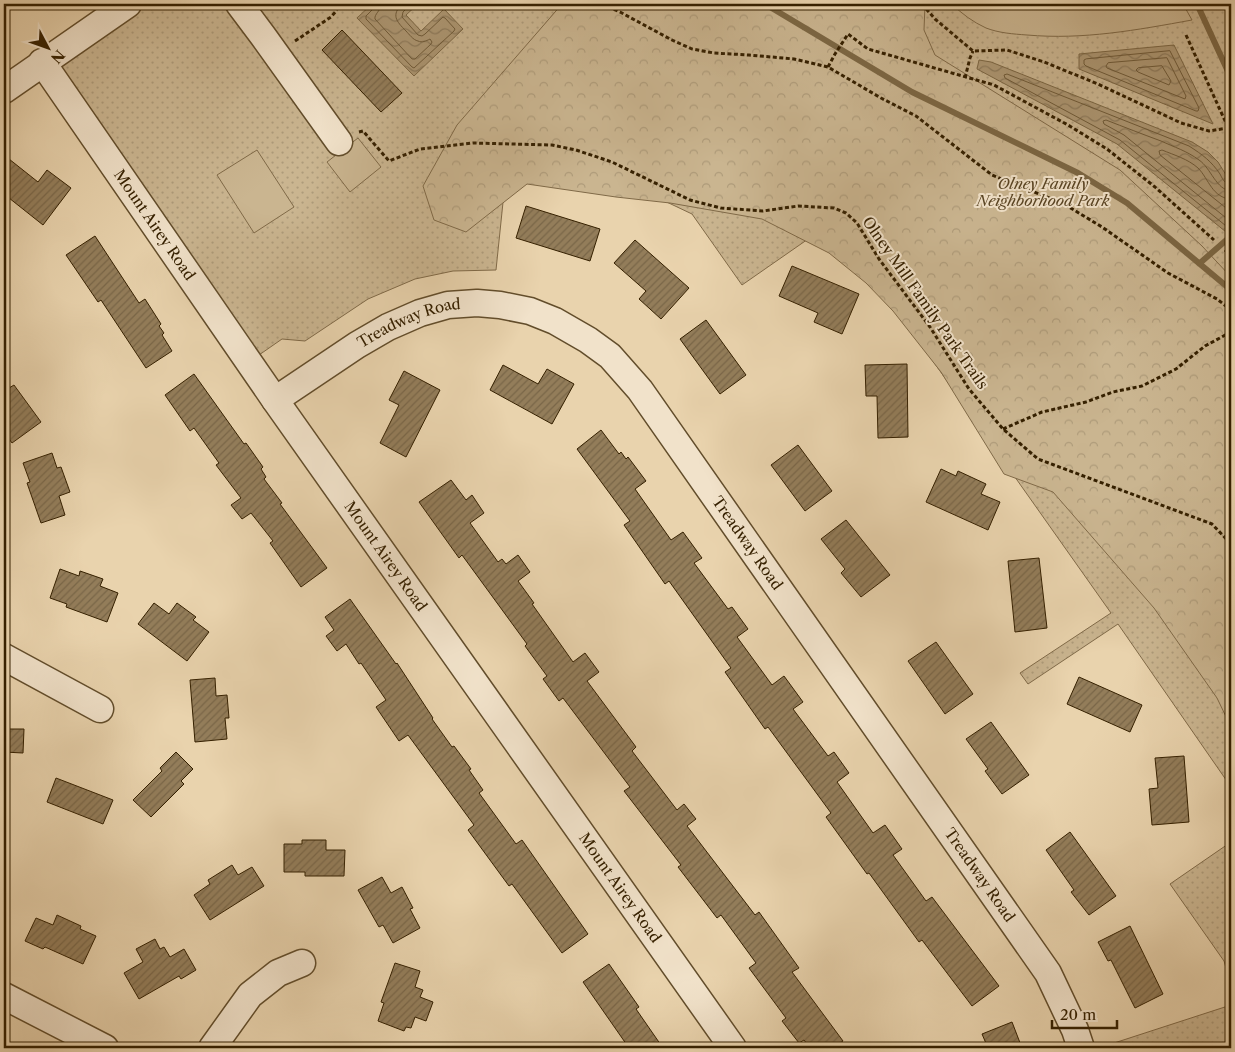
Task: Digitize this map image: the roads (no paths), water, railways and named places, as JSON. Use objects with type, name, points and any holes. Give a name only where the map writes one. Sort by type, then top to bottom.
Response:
[{"type":"street","points":[[4,90],[128,4]]},
{"type":"street","points":[[246,6],[264,36],[339,142]]},
{"type":"street","name":"Mount Airey Road","points":[[42,62],[275,400],[733,1048]]},
{"type":"street","name":"Treadway Road","points":[[275,400],[357,345],[388,327],[420,313],[448,305],[477,303],[530,311],[588,340],[610,356],[645,398],[1048,973],[1075,1030],[1081,1048]]},
{"type":"street","points":[[4,657],[100,709]]},
{"type":"street","points":[[212,1048],[250,995],[278,973],[302,964]]},
{"type":"street","points":[[4,996],[105,1048]]},
{"type":"water","points":[[372,4],[418,4],[406,15],[421,31],[444,9],[463,29],[414,76],[357,18]]},
{"type":"water","points":[[1174,45],[1213,124],[1079,69],[1079,54]]},
{"type":"water","points":[[979,60],[991,62],[1192,142],[1208,152],[1218,162],[1231,183],[1231,236],[1117,144],[977,69]]},
{"type":"waterway","points":[[765,4],[912,92],[1078,173],[1127,203],[1231,290]]},
{"type":"waterway","points":[[1197,4],[1231,78]]},
{"type":"waterway","points":[[1200,263],[1231,236]]},
{"type":"park label","name":"Olney Family Neighborhood Park","points":[[1043,192]]}]
